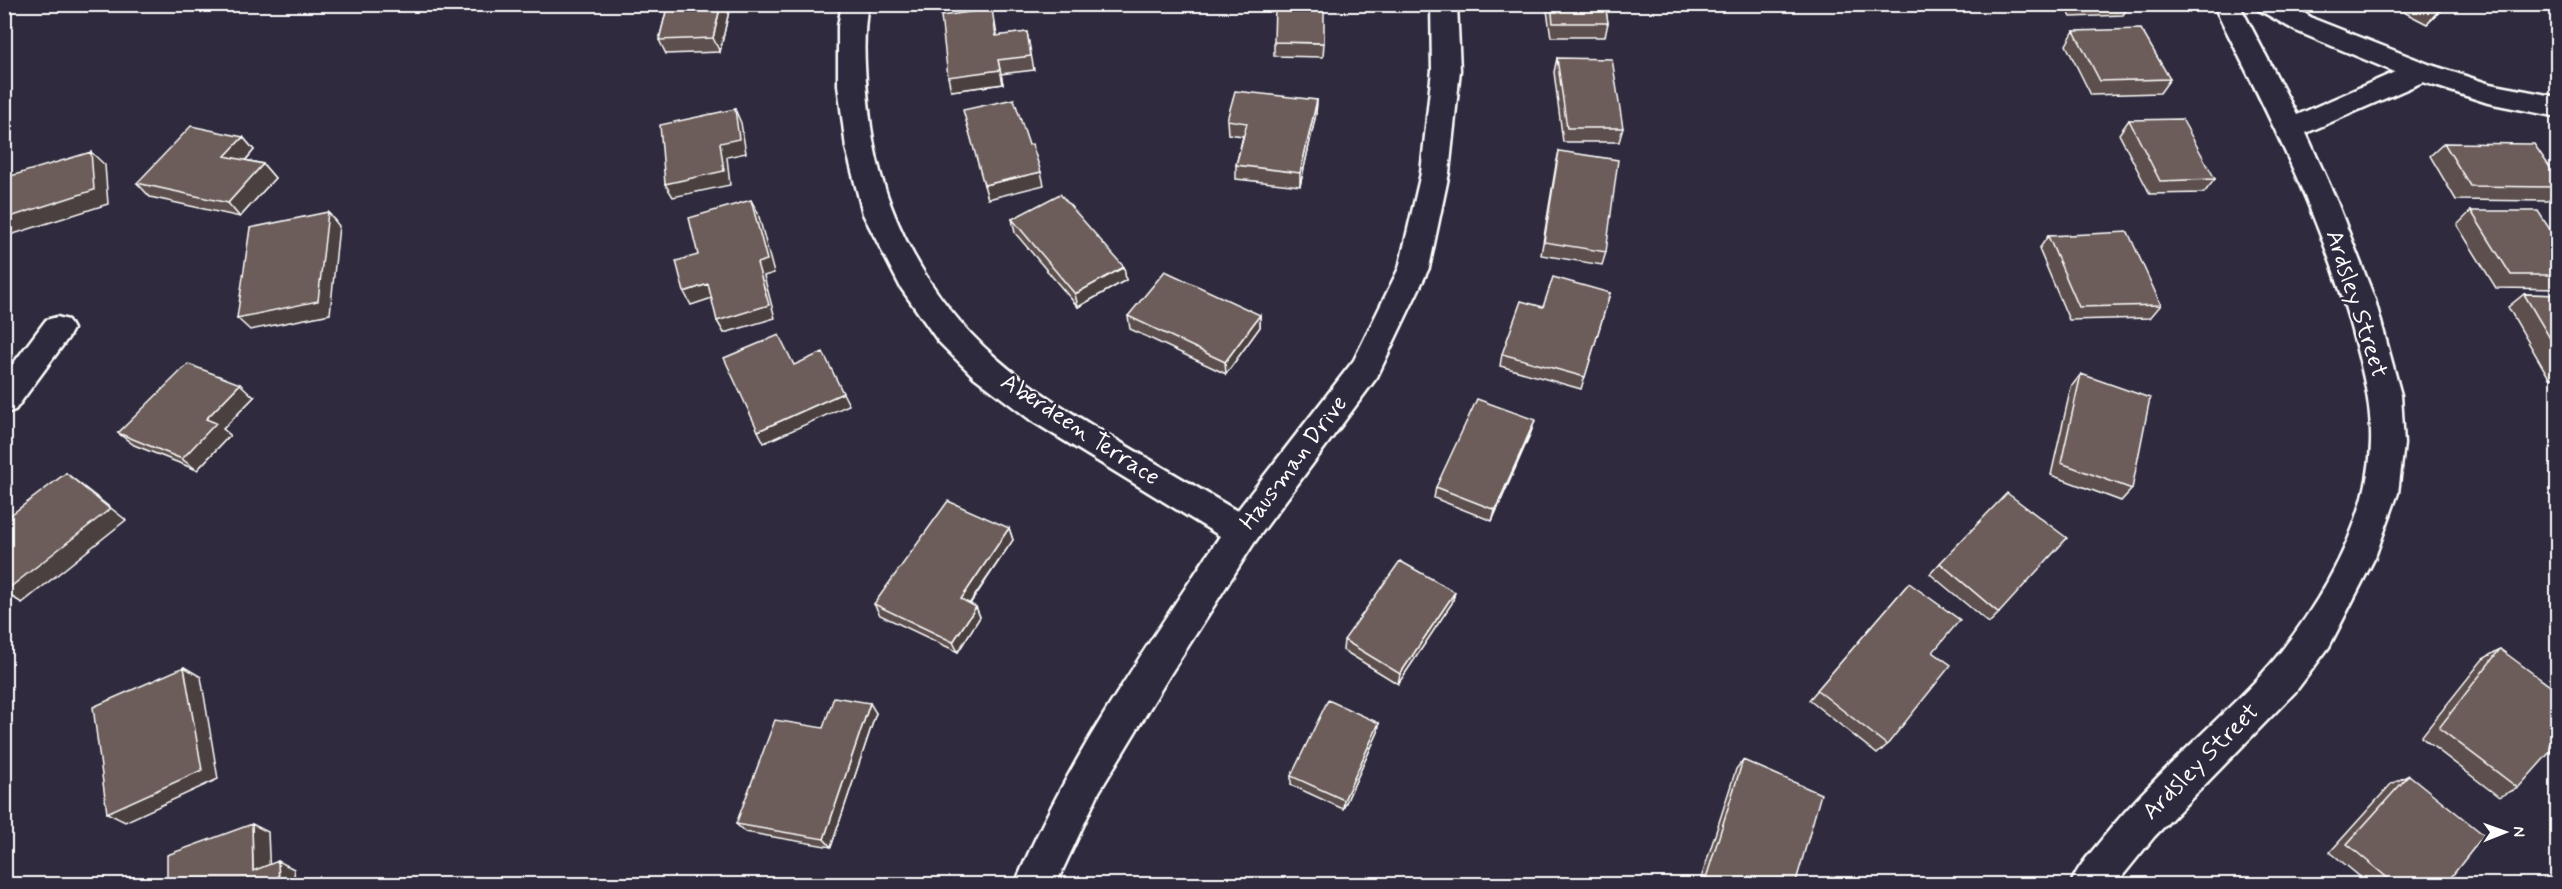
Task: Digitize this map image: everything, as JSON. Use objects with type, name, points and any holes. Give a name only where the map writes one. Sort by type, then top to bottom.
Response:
[{"type":"street","name":"Aberdeen Terrace","points":[[855,4],[851,26],[852,85],[860,148],[878,214],[912,280],[949,332],[985,368],[1043,411],[1242,532]]},
{"type":"street","name":"Hausman Drive","points":[[1035,885],[1086,779],[1158,661],[1242,532],[1366,368],[1414,268],[1435,173],[1446,70],[1444,4]]},
{"type":"street","name":"Ardsley Street","points":[[2091,885],[2140,823],[2283,679],[2316,635],[2358,557],[2380,493],[2388,444],[2385,395],[2360,300],[2320,197],[2290,129],[2226,4]]},
{"type":"street","points":[[2268,4],[2305,25],[2421,72],[2488,93],[2558,107]]},
{"type":"street","points":[[2290,129],[2421,72]]},
{"type":"street","points":[[4,401],[57,329]]},
{"type":"building","points":[[668,4],[721,4],[713,38],[659,40]]},
{"type":"building","points":[[1275,4],[1324,4],[1324,43],[1274,42]]},
{"type":"building","points":[[1551,4],[1605,4],[1608,23],[1553,23]]},
{"type":"building","points":[[2428,4],[2445,4],[2439,10]]},
{"type":"building","points":[[992,9],[996,36],[1027,32],[1031,56],[998,60],[1000,70],[948,77],[941,16]]},
{"type":"building","points":[[2141,29],[2170,79],[2100,81],[2074,31]]},
{"type":"building","points":[[1557,58],[1612,59],[1623,128],[1567,128]]},
{"type":"building","points":[[1235,91],[1317,100],[1300,173],[1236,165],[1247,123],[1227,120]]},
{"type":"building","points":[[1014,99],[1029,145],[1032,144],[1041,172],[984,185],[963,110]]},
{"type":"building","points":[[735,109],[739,139],[720,143],[724,171],[665,184],[660,125]]},
{"type":"building","points":[[2182,119],[2215,179],[2160,181],[2129,120]]},
{"type":"building","points":[[191,126],[243,137],[225,156],[263,164],[228,203],[137,183]]},
{"type":"building","points":[[2444,143],[2534,144],[2558,179],[2558,187],[2470,186]]},
{"type":"building","points":[[1559,151],[1618,160],[1606,252],[1544,242]]},
{"type":"building","points":[[91,152],[94,190],[4,219],[4,178]]},
{"type":"building","points":[[1060,194],[1124,267],[1075,294],[1012,219]]},
{"type":"building","points":[[751,200],[767,260],[757,263],[769,305],[717,321],[708,284],[684,292],[676,261],[698,255],[689,218]]},
{"type":"building","points":[[2471,211],[2538,211],[2558,242],[2558,275],[2511,275]]},
{"type":"building","points":[[328,212],[318,301],[237,318],[250,228]]},
{"type":"building","points":[[2128,232],[2161,305],[2079,307],[2048,236]]},
{"type":"building","points":[[1165,271],[1260,315],[1225,362],[1128,316]]},
{"type":"building","points":[[1553,277],[1610,293],[1585,377],[1502,354],[1521,301],[1543,307]]},
{"type":"building","points":[[2524,294],[2558,295],[2558,352]]},
{"type":"building","points":[[779,335],[794,365],[823,352],[843,393],[758,431],[724,358]]},
{"type":"building","points":[[188,364],[240,384],[206,419],[216,423],[182,459],[118,433]]},
{"type":"building","points":[[2081,374],[2150,398],[2132,489],[2061,463]]},
{"type":"building","points":[[1477,399],[1535,420],[1495,510],[1436,487]]},
{"type":"building","points":[[66,473],[110,509],[4,592],[4,520]]},
{"type":"building","points":[[2007,493],[2067,538],[1999,613],[1940,563]]},
{"type":"building","points":[[948,501],[1009,528],[961,599],[976,607],[953,642],[874,604]]},
{"type":"building","points":[[1400,561],[1455,592],[1400,674],[1344,640]]},
{"type":"building","points":[[1909,583],[1960,620],[1933,652],[1951,665],[1887,745],[1817,690]]},
{"type":"building","points":[[2500,649],[2558,692],[2558,743],[2518,788],[2439,728]]},
{"type":"building","points":[[184,667],[202,770],[107,813],[93,707]]},
{"type":"building","points":[[834,697],[870,703],[824,839],[736,824],[775,720],[823,728]]},
{"type":"building","points":[[1328,700],[1379,723],[1344,800],[1291,776]]},
{"type":"building","points":[[1743,760],[1821,794],[1795,885],[1720,885],[1706,878]]},
{"type":"building","points":[[2409,775],[2484,835],[2445,885],[2396,885],[2347,844]]},
{"type":"building","points":[[252,824],[253,871],[278,861],[279,885],[167,885],[167,855]]}]
